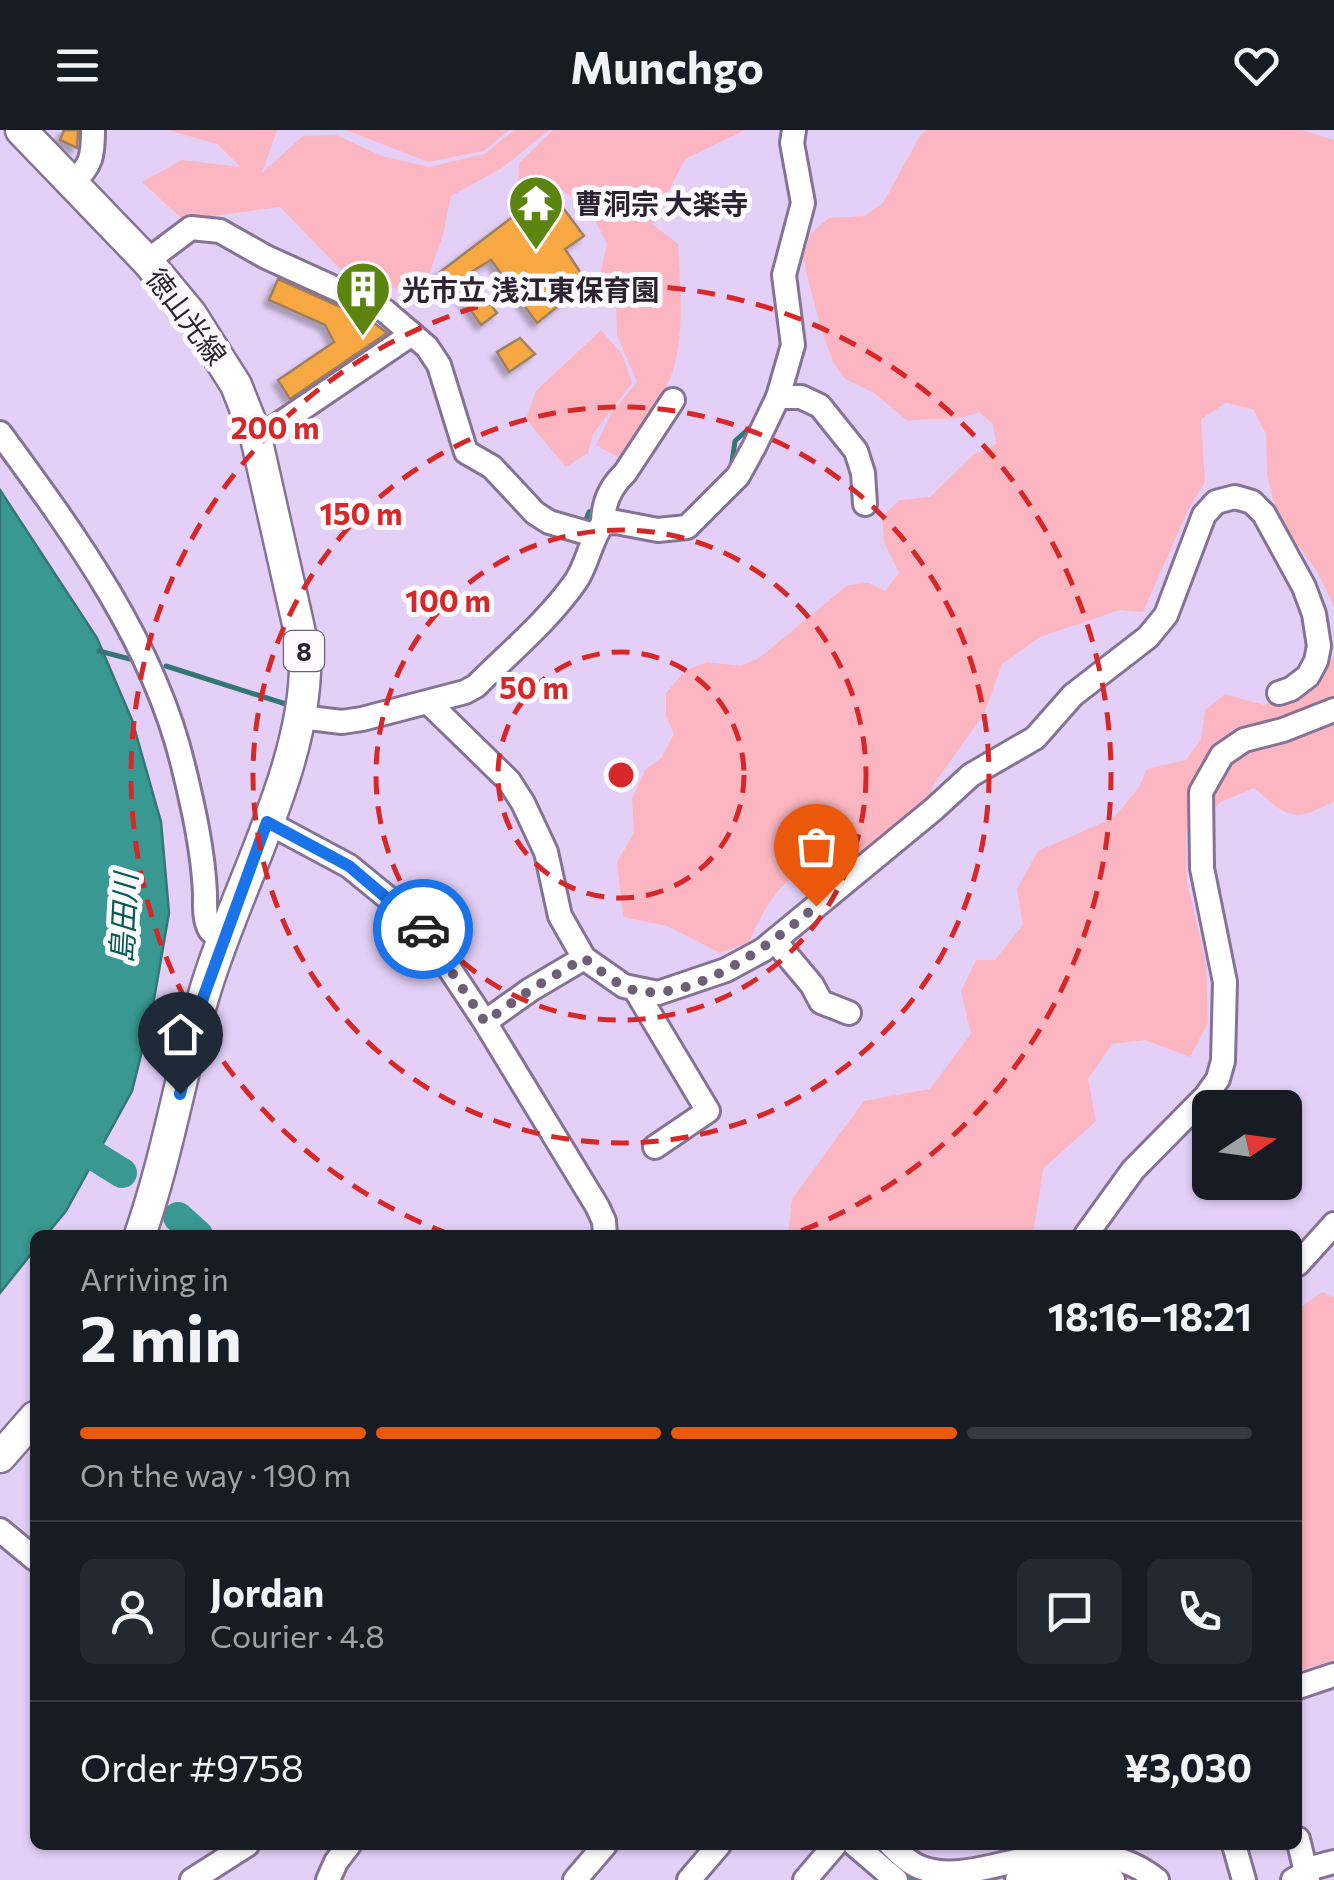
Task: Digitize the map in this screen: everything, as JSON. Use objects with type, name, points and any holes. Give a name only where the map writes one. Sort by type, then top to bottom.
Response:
[{"type":"main road","name":"徳山光線","points":[[22,130],[147,261],[218,352],[236,385],[255,433],[305,656],[301,717],[203,998],[172,1131],[142,1230]]},
{"type":"main road","points":[[0,1457],[30,1423]]},
{"type":"street","points":[[72,182],[84,173],[93,156],[93,130]]},
{"type":"street","points":[[147,261],[191,228],[220,231],[385,311],[439,364],[466,452],[492,467],[535,513],[549,522],[598,529],[616,522],[658,530],[687,527],[738,476],[778,397],[793,345],[784,275],[803,203],[792,143],[794,130]]},
{"type":"street","points":[[255,433],[272,430],[412,334]]},
{"type":"street","points":[[778,397],[801,397],[820,406],[856,451],[866,504]]},
{"type":"street","points":[[301,717],[342,722],[448,699],[476,686],[555,609],[579,576],[608,494],[673,400]]},
{"type":"street","points":[[0,433],[82,549],[151,669],[183,764],[197,828],[210,929],[222,939]]},
{"type":"street","points":[[429,702],[508,781],[523,803],[546,852],[560,916],[584,958],[624,986],[658,992],[726,970],[775,941],[970,775],[1035,738],[1073,695],[1148,637],[1166,615],[1204,516],[1216,502],[1234,497],[1252,502],[1264,514],[1304,587],[1314,614],[1319,646],[1316,662],[1308,676],[1278,693]]},
{"type":"street","points":[[1090,1230],[1133,1170],[1206,1096],[1218,1078],[1224,982],[1202,868],[1201,792],[1222,755],[1244,740],[1334,710]]},
{"type":"street","points":[[267,822],[349,866],[420,924],[485,1022],[596,1206],[605,1230]]},
{"type":"street","points":[[775,941],[812,984],[821,1002],[848,1013]]},
{"type":"street","points":[[485,1022],[584,958]]},
{"type":"street","points":[[636,991],[708,1110],[655,1148]]},
{"type":"street","points":[[1302,1260],[1334,1224]]},
{"type":"street","points":[[0,1530],[30,1555]]},
{"type":"street","points":[[1302,1686],[1334,1674]]},
{"type":"street","points":[[328,1880],[345,1850]]},
{"type":"street","points":[[575,1880],[601,1850]]},
{"type":"street","points":[[689,1880],[715,1850]]},
{"type":"street","points":[[806,1880],[831,1850]]},
{"type":"street","points":[[861,1850],[896,1880]]},
{"type":"street","points":[[898,1850],[920,1867],[956,1876],[1036,1856],[1090,1854],[1133,1864],[1157,1880]]},
{"type":"street","points":[[1235,1850],[1244,1880]]},
{"type":"street","points":[[1299,1850],[1303,1878]]},
{"type":"street","points":[[192,1880],[215,1853]]},
{"type":"street","points":[[1303,1878],[1314,1867],[1334,1862]]},
{"type":"street","points":[[1017,1880],[1076,1872],[1113,1880]]},
{"type":"shaded area","points":[[168,130],[277,130],[262,173],[303,136],[336,135],[382,156],[429,167],[485,154],[514,130],[549,130],[502,168],[451,196],[443,235],[423,292],[354,283],[280,207],[183,220],[142,182],[182,160],[241,167],[217,144]]},
{"type":"shaded area","points":[[346,130],[509,130],[484,151],[428,162]]},
{"type":"shaded area","points":[[553,130],[745,130],[685,159],[652,224],[678,244],[679,339],[673,370],[663,393],[620,458],[596,445],[612,412],[637,382],[617,335],[616,297],[599,280],[607,244],[590,210],[558,187],[518,183],[519,163]]},
{"type":"shaded area","points":[[927,130],[1302,130],[1334,140],[1334,607],[1318,573],[1277,515],[1267,474],[1266,434],[1253,409],[1226,403],[1201,419],[1205,482],[1187,512],[1143,612],[1120,610],[1040,637],[1002,664],[984,714],[934,784],[925,809],[837,874],[812,870],[790,880],[773,898],[749,942],[720,953],[667,926],[623,917],[617,862],[634,833],[632,799],[645,770],[661,758],[674,734],[666,716],[666,693],[685,671],[707,662],[741,666],[759,658],[848,585],[868,583],[885,591],[899,573],[884,542],[882,516],[900,500],[930,497],[973,455],[996,444],[993,424],[979,412],[908,421],[874,393],[845,379],[833,362],[821,329],[803,259],[810,234],[829,218],[864,216],[883,203],[921,134]]},
{"type":"shaded area","points":[[601,330],[622,354],[632,383],[593,434],[588,453],[566,467],[526,419],[536,391]]},
{"type":"shaded area","points":[[1334,656],[1334,801],[1309,813],[1291,814],[1254,788],[1221,802],[1186,832],[1187,882],[1206,963],[1208,1023],[1190,1057],[1145,1040],[1112,1044],[1088,1079],[1096,1121],[1043,1169],[1034,1230],[789,1230],[792,1199],[864,1101],[930,1089],[971,1034],[961,991],[976,960],[995,960],[1023,925],[1017,889],[1038,851],[1113,818],[1138,789],[1147,769],[1186,760],[1201,739],[1205,710],[1225,694],[1264,705],[1300,693]]},
{"type":"shaded area","points":[[1322,1292],[1334,1297],[1334,1660],[1302,1670],[1302,1306]]},
{"type":"water","name":"島田川","points":[[0,490],[97,638],[132,720],[161,822],[169,913],[152,1011],[132,1091],[66,1211],[50,1230],[30,1230],[30,1255],[0,1293]]},
{"type":"building","points":[[64,130],[78,130],[77,148],[60,140]]},
{"type":"building","points":[[555,197],[584,236],[565,249],[584,278],[562,292],[567,299],[537,323],[491,260],[468,274],[497,313],[481,325],[440,272],[523,209],[531,216]]},
{"type":"building","name":"光市立 浅江東保育園","points":[[278,279],[345,309],[360,330],[374,323],[387,333],[290,399],[278,380],[334,342],[325,325],[269,300]]},
{"type":"building","points":[[520,338],[535,354],[509,372],[497,352]]},
{"type":"waterway","points":[[731,469],[735,441],[754,424]]},
{"type":"waterway","points":[[583,527],[589,512],[596,510]]},
{"type":"waterway","points":[[99,651],[130,659]]},
{"type":"waterway","points":[[166,666],[289,705]]},
{"type":"waterway","points":[[61,1135],[122,1173]]},
{"type":"waterway","points":[[178,1217],[192,1230]]},
{"type":"waterway","points":[[878,1850],[900,1873],[915,1880]]},
{"type":"way so far","points":[[423,929],[485,1022],[584,958],[636,991],[658,992],[694,983],[763,950],[816,906]]},
{"type":"place","name":"曹洞宗 大楽寺","points":[[536,252]]},
{"type":"place","name":"光市立 浅江東保育園","points":[[363,338]]},
{"type":"route","points":[[180,1094],[203,998],[267,822],[349,866],[423,929]]}]
